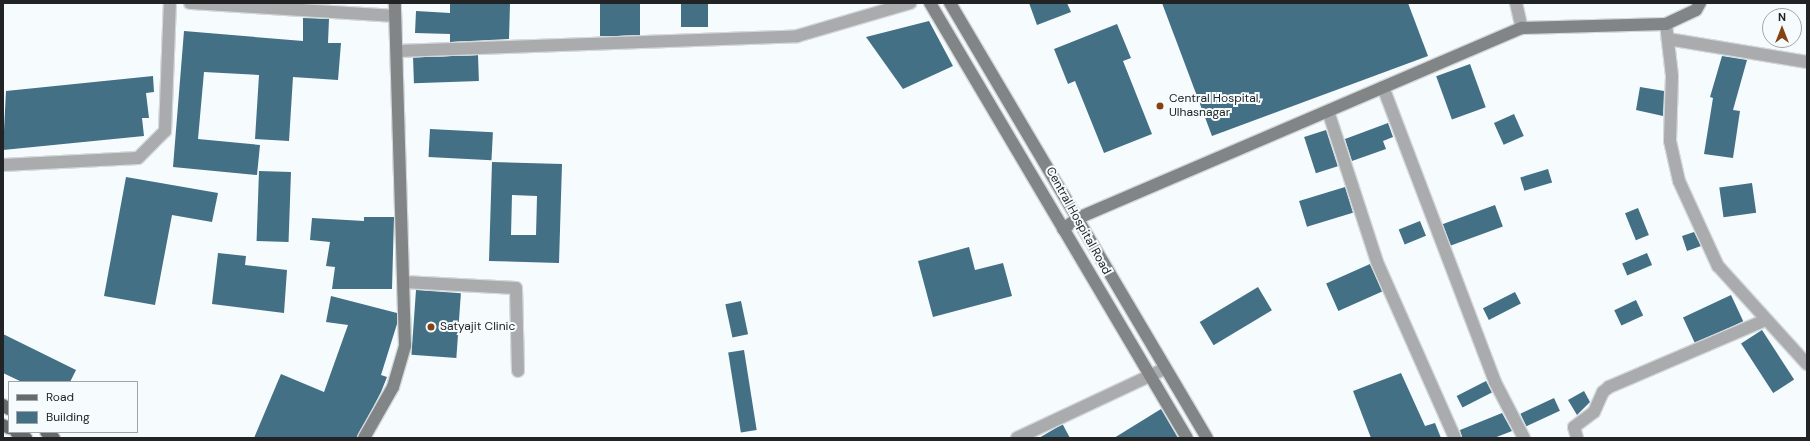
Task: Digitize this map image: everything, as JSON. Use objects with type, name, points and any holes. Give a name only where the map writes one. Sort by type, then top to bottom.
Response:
[{"type":"street","points":[[3,165],[138,158],[164,131],[170,3]]},
{"type":"street","points":[[190,3],[394,16]]},
{"type":"street","points":[[364,438],[393,387],[405,346],[397,51],[394,16],[395,3]]},
{"type":"street","points":[[397,51],[797,36],[910,3]]},
{"type":"street","name":"Central Hospital Road","points":[[930,3],[1187,438]]},
{"type":"street","name":"Central Hospital Road","points":[[950,3],[1078,218],[1105,270],[1207,438]]},
{"type":"street","points":[[1516,3],[1522,28]]},
{"type":"street","points":[[1063,228],[1078,218],[1522,28],[1666,24],[1696,10],[1700,3]]},
{"type":"street","points":[[1666,24],[1672,76],[1670,141],[1679,181],[1718,266],[1765,320],[1807,364]]},
{"type":"street","points":[[1668,39],[1807,62]]},
{"type":"street","points":[[1383,87],[1495,382],[1524,438]]},
{"type":"street","points":[[1328,111],[1378,262],[1455,438]]},
{"type":"street","points":[[404,282],[516,288],[518,371]]},
{"type":"street","points":[[1577,438],[1574,427],[1594,412],[1603,392],[1609,386],[1765,320]]},
{"type":"street","points":[[1017,438],[1164,369]]},
{"type":"building","points":[[450,3],[510,4],[509,39],[450,42],[450,34],[415,33],[416,11],[450,13]]},
{"type":"building","points":[[600,3],[640,3],[640,36],[600,36]]},
{"type":"building","points":[[681,3],[708,3],[708,27],[681,27]]},
{"type":"building","points":[[1029,3],[1067,3],[1071,12],[1037,25]]},
{"type":"building","points":[[1162,3],[1408,3],[1428,56],[1212,136]]},
{"type":"building","points":[[303,18],[329,19],[328,43],[341,43],[338,80],[293,77],[289,141],[255,139],[259,75],[204,72],[198,139],[260,145],[257,175],[173,167],[184,31],[303,41]]},
{"type":"building","points":[[929,21],[953,66],[903,89],[866,37]]},
{"type":"building","points":[[1117,24],[1131,58],[1123,61],[1152,134],[1104,153],[1075,81],[1068,84],[1054,49]]},
{"type":"building","points":[[478,55],[479,81],[414,83],[413,57]]},
{"type":"building","points":[[1722,56],[1747,60],[1733,110],[1740,111],[1733,158],[1704,154],[1713,98],[1710,97]]},
{"type":"building","points":[[1470,64],[1486,107],[1452,120],[1436,76]]},
{"type":"building","points":[[153,76],[154,92],[146,93],[149,118],[142,118],[144,136],[3,150],[6,91]]},
{"type":"building","points":[[1640,87],[1664,91],[1663,116],[1636,110]]},
{"type":"building","points":[[1514,114],[1524,136],[1504,145],[1494,123]]},
{"type":"building","points":[[1388,123],[1393,137],[1383,141],[1386,149],[1352,161],[1345,139]]},
{"type":"building","points":[[430,129],[493,132],[491,160],[429,157]]},
{"type":"building","points":[[1326,130],[1338,166],[1316,173],[1304,137]]},
{"type":"building","points":[[492,162],[562,164],[559,263],[489,261]],"holes":[[[512,195],[537,196],[536,235],[511,235]]]},
{"type":"building","points":[[1548,169],[1552,182],[1524,191],[1520,177]]},
{"type":"building","points":[[259,171],[291,172],[289,242],[257,241]]},
{"type":"building","points":[[126,177],[218,193],[212,222],[172,215],[155,305],[104,296]]},
{"type":"building","points":[[1752,183],[1756,213],[1723,217],[1719,188]]},
{"type":"building","points":[[1345,187],[1353,213],[1307,227],[1299,201]]},
{"type":"building","points":[[1495,205],[1503,227],[1450,246],[1442,224]]},
{"type":"building","points":[[1638,208],[1649,235],[1636,240],[1625,213]]},
{"type":"building","points":[[364,217],[394,217],[392,289],[332,289],[335,267],[326,266],[330,242],[310,240],[312,218],[364,221]]},
{"type":"building","points":[[1420,221],[1426,236],[1405,244],[1399,230]]},
{"type":"building","points":[[1694,232],[1701,246],[1687,251],[1682,236]]},
{"type":"building","points":[[969,247],[975,270],[1003,263],[1012,296],[933,317],[918,261]]},
{"type":"building","points":[[218,253],[246,256],[245,265],[287,270],[284,313],[212,304]]},
{"type":"building","points":[[1647,253],[1652,265],[1627,276],[1622,264]]},
{"type":"building","points":[[1370,264],[1382,291],[1338,311],[1326,284]]},
{"type":"building","points":[[1258,287],[1272,310],[1214,345],[1200,322]]},
{"type":"building","points":[[416,290],[461,293],[456,358],[411,355]]},
{"type":"building","points":[[1515,292],[1521,304],[1489,320],[1483,308]]},
{"type":"building","points":[[1731,295],[1743,321],[1695,344],[1683,317]]},
{"type":"building","points":[[331,296],[397,313],[397,324],[381,375],[387,377],[381,392],[357,438],[254,438],[281,374],[324,392],[348,325],[326,322]]},
{"type":"building","points":[[1636,300],[1643,315],[1621,326],[1614,310]]},
{"type":"building","points":[[741,301],[748,334],[732,338],[725,304]]},
{"type":"building","points":[[1762,330],[1794,379],[1773,393],[1741,344]]},
{"type":"building","points":[[3,334],[76,370],[70,381],[20,381],[3,373]]},
{"type":"building","points":[[744,350],[757,430],[741,433],[728,353]]},
{"type":"building","points":[[1401,373],[1425,426],[1435,423],[1441,438],[1371,438],[1353,391]]},
{"type":"building","points":[[1486,381],[1492,393],[1462,408],[1457,396]]},
{"type":"building","points":[[1584,391],[1590,402],[1577,415],[1568,400]]},
{"type":"building","points":[[1554,398],[1560,411],[1526,426],[1520,414]]},
{"type":"building","points":[[1161,409],[1178,438],[1114,438]]},
{"type":"building","points":[[1502,413],[1512,431],[1494,438],[1462,438],[1460,430]]},
{"type":"building","points":[[1061,425],[1063,425],[1070,438],[1039,438]]},
{"type":"place","name":"Central Hospital, Ulhasnagar","points":[[1160,106]]},
{"type":"place","name":"Satyajit Clinic","points":[[431,327]]}]
